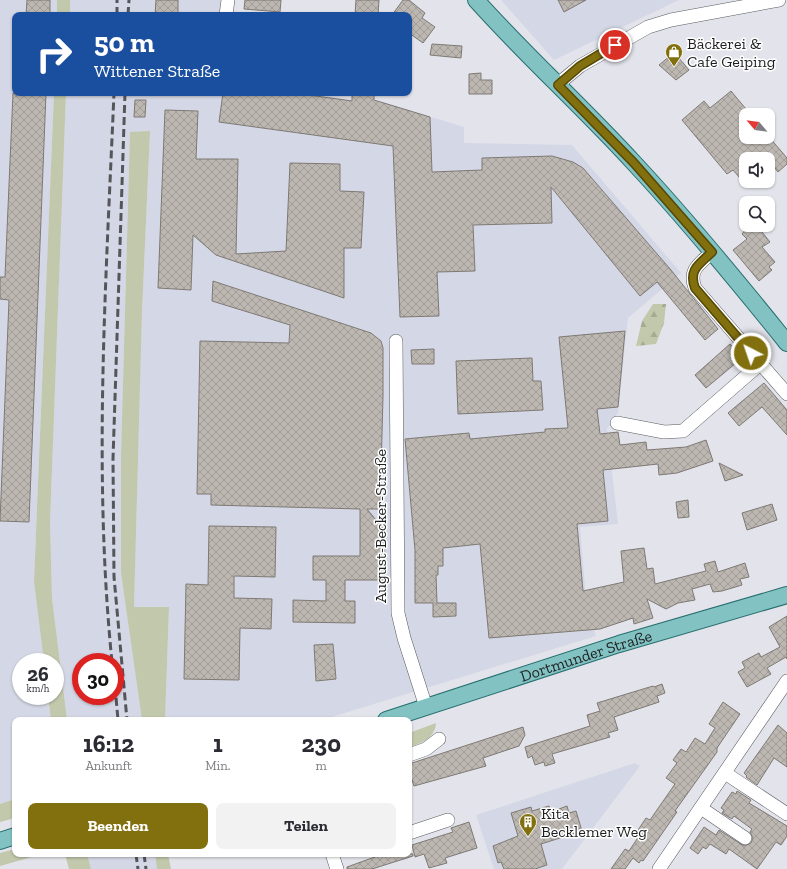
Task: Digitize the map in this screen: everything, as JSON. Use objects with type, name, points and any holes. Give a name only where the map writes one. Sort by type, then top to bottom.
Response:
[{"type":"main road","points":[[476,0],[634,163],[712,252],[787,343]]},
{"type":"main road","name":"Dortmunder Straße","points":[[395,717],[619,644],[787,595]]},
{"type":"main road","points":[[0,841],[12,837]]},
{"type":"street","points":[[226,12],[228,0]]},
{"type":"street","points":[[558,85],[580,66],[648,27],[671,20],[745,3],[779,0]]},
{"type":"street","points":[[712,252],[694,269],[692,279],[695,288],[787,394]]},
{"type":"street","name":"August-Becker-Straße","points":[[396,341],[398,612],[404,638],[426,707]]},
{"type":"street","points":[[617,423],[664,432],[683,431],[760,364]]},
{"type":"street","points":[[662,868],[787,681]]},
{"type":"street","points":[[412,754],[426,749],[439,739]]},
{"type":"street","points":[[725,773],[787,814]]},
{"type":"street","points":[[701,808],[745,838]]},
{"type":"street","points":[[412,832],[448,820]]},
{"type":"shaded area","points":[[0,0],[57,0],[57,12],[12,12],[12,96],[54,96],[34,582],[43,653],[12,653],[12,705],[49,705],[51,717],[12,717],[12,800],[0,804]]},
{"type":"shaded area","points":[[70,0],[222,0],[220,12],[70,12]]},
{"type":"shaded area","points":[[501,0],[679,0],[554,60]]},
{"type":"shaded area","points":[[66,96],[324,96],[392,105],[464,127],[464,143],[572,145],[681,273],[628,318],[618,413],[607,429],[618,524],[580,527],[587,609],[596,636],[332,717],[165,717],[169,608],[134,607],[142,312],[150,132],[130,132],[121,455],[121,573],[142,717],[67,717],[64,696],[64,653],[59,653],[52,598],[50,523]]},
{"type":"shaded area","points":[[635,763],[640,766],[562,869],[494,869],[476,815]]},
{"type":"shaded area","points":[[88,857],[155,857],[157,869],[91,869]]},
{"type":"green space","points":[[57,0],[70,0],[70,12],[57,12]]},
{"type":"green space","points":[[54,96],[66,96],[50,523],[52,598],[59,653],[43,653],[34,582]]},
{"type":"green space","points":[[150,131],[142,312],[134,607],[169,607],[165,717],[142,717],[121,573],[121,455],[130,132]]},
{"type":"green space","points":[[653,304],[666,304],[664,323],[656,344],[636,346],[642,321]]},
{"type":"green space","points":[[64,696],[67,717],[51,717],[49,705],[64,705]]},
{"type":"green space","points":[[436,723],[433,733],[427,740],[412,746],[412,732]]},
{"type":"green space","points":[[12,800],[12,819],[0,822],[0,804]]},
{"type":"green space","points":[[12,850],[12,857],[32,857],[0,866],[0,853]]},
{"type":"green space","points":[[66,857],[88,857],[91,869],[69,869]]},
{"type":"green space","points":[[155,857],[169,857],[171,869],[157,869]]},
{"type":"building","points":[[27,0],[50,0],[50,12],[26,12]]},
{"type":"building","points":[[156,0],[178,0],[178,12],[155,12]]},
{"type":"building","points":[[245,0],[281,0],[280,12],[244,9]]},
{"type":"building","points":[[356,0],[379,0],[378,12],[355,12]]},
{"type":"building","points":[[403,0],[409,0],[425,13],[422,18],[435,27],[423,43],[412,35],[412,12],[394,12]]},
{"type":"building","points":[[558,0],[586,0],[564,12]]},
{"type":"building","points":[[432,44],[462,46],[461,58],[430,55]]},
{"type":"building","points":[[670,56],[673,60],[678,57],[689,70],[676,80],[659,65]]},
{"type":"building","points":[[481,73],[481,80],[492,80],[492,94],[469,94],[469,74]]},
{"type":"building","points":[[731,91],[745,108],[739,108],[739,144],[775,144],[787,158],[787,164],[778,172],[775,168],[775,152],[739,152],[739,177],[733,170],[727,174],[682,120],[704,101],[710,108]]},
{"type":"building","points":[[13,96],[46,96],[29,522],[0,521],[9,300],[0,299],[0,277],[5,277]]},
{"type":"building","points":[[223,96],[316,96],[352,101],[352,96],[374,96],[374,100],[430,117],[432,172],[482,170],[482,158],[552,156],[573,162],[583,168],[671,270],[718,329],[705,340],[657,282],[640,296],[551,187],[552,223],[473,225],[475,271],[437,272],[439,316],[400,317],[393,146],[219,122]]},
{"type":"building","points":[[135,100],[146,100],[145,117],[134,117]]},
{"type":"building","points":[[165,110],[198,111],[196,159],[238,159],[236,254],[286,251],[290,163],[340,164],[340,191],[364,192],[361,248],[344,248],[344,298],[216,255],[193,235],[191,290],[158,288]]},
{"type":"building","points":[[744,232],[762,232],[770,242],[762,247],[775,262],[769,267],[772,270],[759,281],[733,250],[747,239],[742,234]]},
{"type":"building","points":[[213,281],[371,333],[381,341],[383,348],[383,396],[380,509],[367,509],[385,531],[384,580],[345,580],[345,601],[355,601],[355,623],[293,622],[293,600],[326,601],[326,580],[313,580],[313,556],[360,556],[360,509],[211,505],[211,494],[197,494],[200,341],[289,343],[290,325],[212,301]]},
{"type":"building","points":[[625,331],[618,407],[597,409],[600,434],[618,432],[620,445],[646,442],[647,450],[686,447],[706,440],[713,461],[677,473],[659,475],[658,464],[603,470],[608,521],[577,524],[583,591],[624,582],[621,551],[644,548],[647,569],[653,568],[655,584],[706,571],[704,564],[715,561],[718,572],[745,563],[749,577],[740,579],[742,585],[722,591],[713,592],[710,584],[692,589],[695,600],[678,603],[666,609],[647,599],[653,618],[634,624],[633,618],[600,629],[489,638],[480,544],[443,548],[443,566],[438,566],[438,575],[436,575],[437,603],[456,603],[456,616],[433,617],[433,603],[415,603],[415,550],[405,439],[469,433],[470,439],[545,432],[545,429],[568,428],[559,337]]},
{"type":"building","points":[[730,344],[742,358],[706,388],[695,375]]},
{"type":"building","points":[[434,349],[434,364],[412,364],[411,350]]},
{"type":"building","points":[[532,358],[533,381],[541,381],[543,410],[458,414],[456,361]]},
{"type":"building","points":[[764,383],[787,410],[787,435],[762,407],[739,426],[728,413]]},
{"type":"building","points":[[719,463],[743,475],[725,481]]},
{"type":"building","points":[[688,500],[689,517],[678,518],[676,502]]},
{"type":"building","points":[[772,504],[777,520],[747,530],[742,513]]},
{"type":"building","points":[[209,526],[276,527],[275,577],[234,576],[234,598],[272,599],[271,629],[240,628],[239,680],[184,679],[186,584],[208,585]]},
{"type":"building","points":[[787,616],[787,659],[786,657],[767,668],[771,674],[747,687],[738,672],[745,668],[742,662],[759,653],[761,657],[780,647],[769,627]]},
{"type":"building","points":[[333,644],[336,679],[316,681],[314,645]]},
{"type":"building","points":[[662,684],[665,693],[657,696],[659,702],[614,717],[618,730],[608,733],[610,737],[552,754],[555,763],[545,766],[544,762],[535,765],[532,756],[528,758],[525,747],[590,726],[587,715],[600,711],[597,703]]},
{"type":"building","points":[[723,702],[740,714],[717,748],[717,752],[675,811],[677,812],[643,861],[641,860],[639,863],[633,858],[625,869],[611,869],[625,849],[629,851],[641,833],[638,830],[646,818],[650,820],[675,784],[666,778],[677,763],[673,760],[681,749],[686,752],[695,738],[705,744],[715,728],[709,724]]},
{"type":"building","points":[[778,725],[787,733],[787,767],[774,758],[757,785],[746,777],[747,776],[744,773]]},
{"type":"building","points":[[523,727],[525,735],[519,746],[483,758],[486,766],[414,786],[412,780],[412,763]]},
{"type":"building","points":[[737,791],[751,800],[749,803],[787,826],[787,836],[781,845],[776,842],[757,869],[729,849],[726,854],[710,844],[706,849],[703,847],[698,854],[690,848],[704,827],[716,835],[719,830],[744,846],[751,843],[753,838],[750,832],[752,829],[734,816],[732,819],[722,813],[724,810],[721,808],[732,792],[736,794]]},
{"type":"building","name":"Kita Becklemer Weg","points":[[549,806],[551,812],[567,806],[569,813],[576,811],[582,831],[541,844],[547,865],[535,869],[504,869],[501,862],[498,863],[493,846],[518,836],[511,813],[531,807],[532,811]]},
{"type":"building","points":[[469,822],[477,848],[445,858],[447,863],[429,868],[424,854],[415,857],[412,845],[453,832],[451,828]]},
{"type":"building","points":[[375,857],[410,857],[372,869],[347,869],[347,867]]},
{"type":"railway","points":[[117,0],[117,12]]},
{"type":"railway","points":[[128,12],[129,0]]},
{"type":"railway","points":[[111,653],[106,591],[102,449],[105,306],[114,96]]},
{"type":"railway","points":[[125,96],[113,459],[114,577],[127,717]]},
{"type":"railway","points":[[117,705],[118,717]]},
{"type":"railway","points":[[136,857],[138,869]]},
{"type":"railway","points":[[144,857],[146,869]]},
{"type":"place","name":"Bäckerei & Cafe Geiping","points":[[674,67]]},
{"type":"place","name":"Kita Becklemer Weg","points":[[528,837]]},
{"type":"route","points":[[615,45],[580,66],[558,85],[634,163],[712,252],[694,269],[692,279],[695,288],[751,353]]}]
